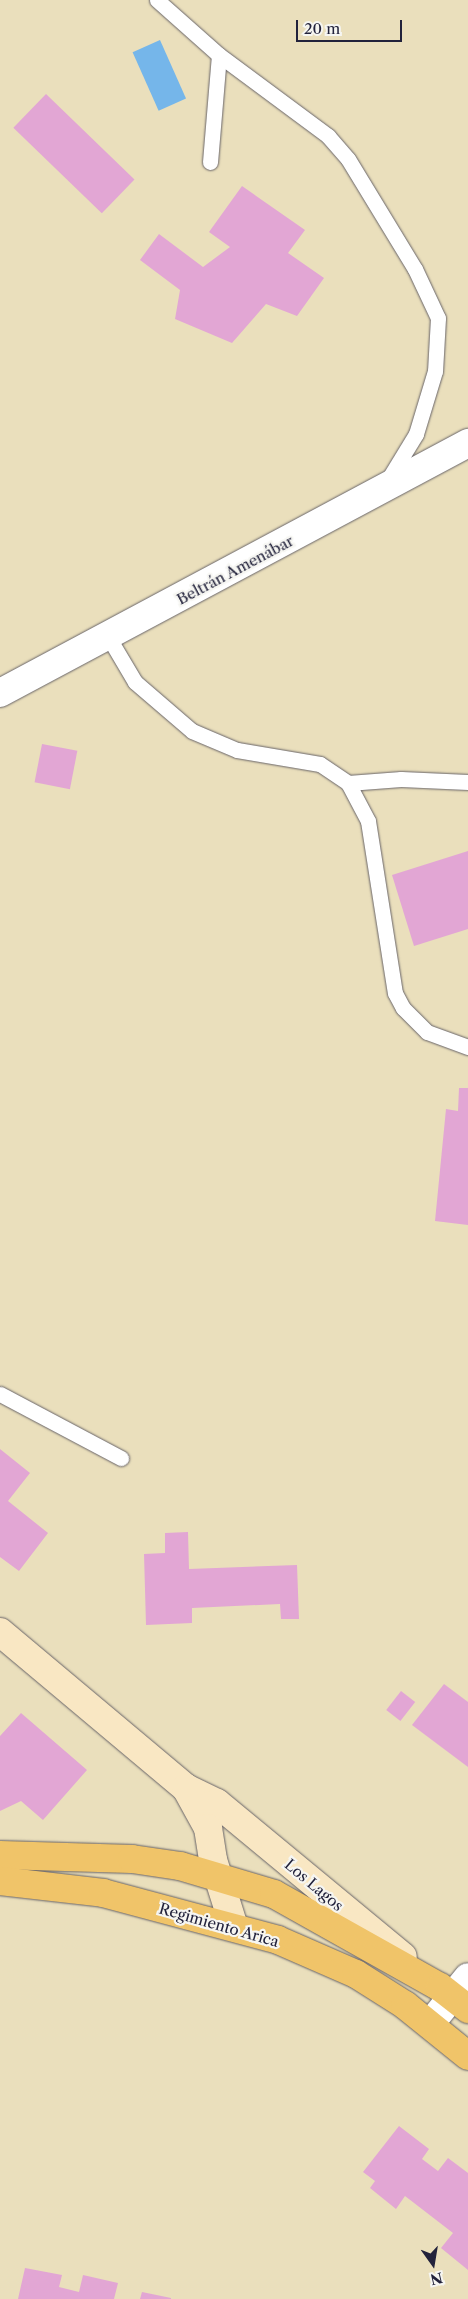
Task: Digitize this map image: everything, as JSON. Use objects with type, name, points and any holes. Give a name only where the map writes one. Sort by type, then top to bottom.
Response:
[{"type":"main road","name":"Los Lagos","points":[[0,1632],[186,1788],[217,1803],[458,1992]]},
{"type":"main road","name":"Los Lagos","points":[[186,1788],[208,1828],[218,1879],[234,1927]]},
{"type":"main road","points":[[0,1855],[132,1859],[274,1894],[458,1992]]},
{"type":"main road","name":"Regimiento Arica","points":[[0,1881],[103,1893],[278,1940],[356,1974],[430,2024],[468,2056]]},
{"type":"street","name":"Beltrán Amenábar","points":[[0,693],[109,638],[468,443]]},
{"type":"street","points":[[430,2024],[458,1992]]},
{"type":"lane","points":[[157,0],[219,55],[328,136],[348,159],[434,304],[438,344],[428,406],[399,469],[368,498]]},
{"type":"lane","points":[[210,162],[219,55]]},
{"type":"lane","points":[[109,638],[141,688],[192,731],[237,750],[320,764],[348,783],[368,820],[395,993],[403,1008],[427,1032],[468,1047]]},
{"type":"lane","points":[[348,783],[401,779],[468,782]]},
{"type":"lane","points":[[0,1394],[121,1458]]},
{"type":"water","points":[[160,40],[186,98],[159,111],[133,52]]},
{"type":"building","points":[[46,94],[134,179],[102,213],[13,128]]},
{"type":"building","points":[[242,186],[305,230],[288,253],[324,278],[297,316],[266,304],[232,343],[175,319],[180,290],[140,260],[159,234],[203,267],[230,247],[209,232]]},
{"type":"building","points":[[42,744],[77,751],[70,789],[35,782]]},
{"type":"building","points":[[468,851],[468,929],[414,946],[392,875]]},
{"type":"building","points":[[459,1088],[468,1088],[468,1225],[435,1221],[446,1109],[458,1111]]},
{"type":"building","points":[[0,1449],[30,1473],[8,1501],[48,1533],[19,1571],[0,1557]]},
{"type":"building","points":[[188,1532],[189,1569],[297,1565],[299,1619],[281,1619],[280,1604],[192,1608],[192,1623],[146,1625],[144,1554],[165,1553],[165,1533]]},
{"type":"building","points":[[444,1684],[468,1702],[468,1767],[412,1725]]},
{"type":"building","points":[[401,1691],[415,1702],[400,1721],[386,1710]]},
{"type":"building","points":[[21,1713],[87,1770],[43,1820],[21,1801],[0,1811],[0,1736]]},
{"type":"building","points":[[399,2126],[429,2149],[422,2159],[438,2171],[448,2158],[468,2173],[468,2270],[441,2248],[453,2233],[405,2196],[396,2209],[370,2188],[375,2181],[363,2172]]},
{"type":"building","points":[[25,2268],[62,2275],[59,2287],[79,2292],[83,2275],[118,2283],[114,2299],[18,2299]]},
{"type":"building","points":[[142,2292],[171,2298],[171,2299],[140,2299]]}]
